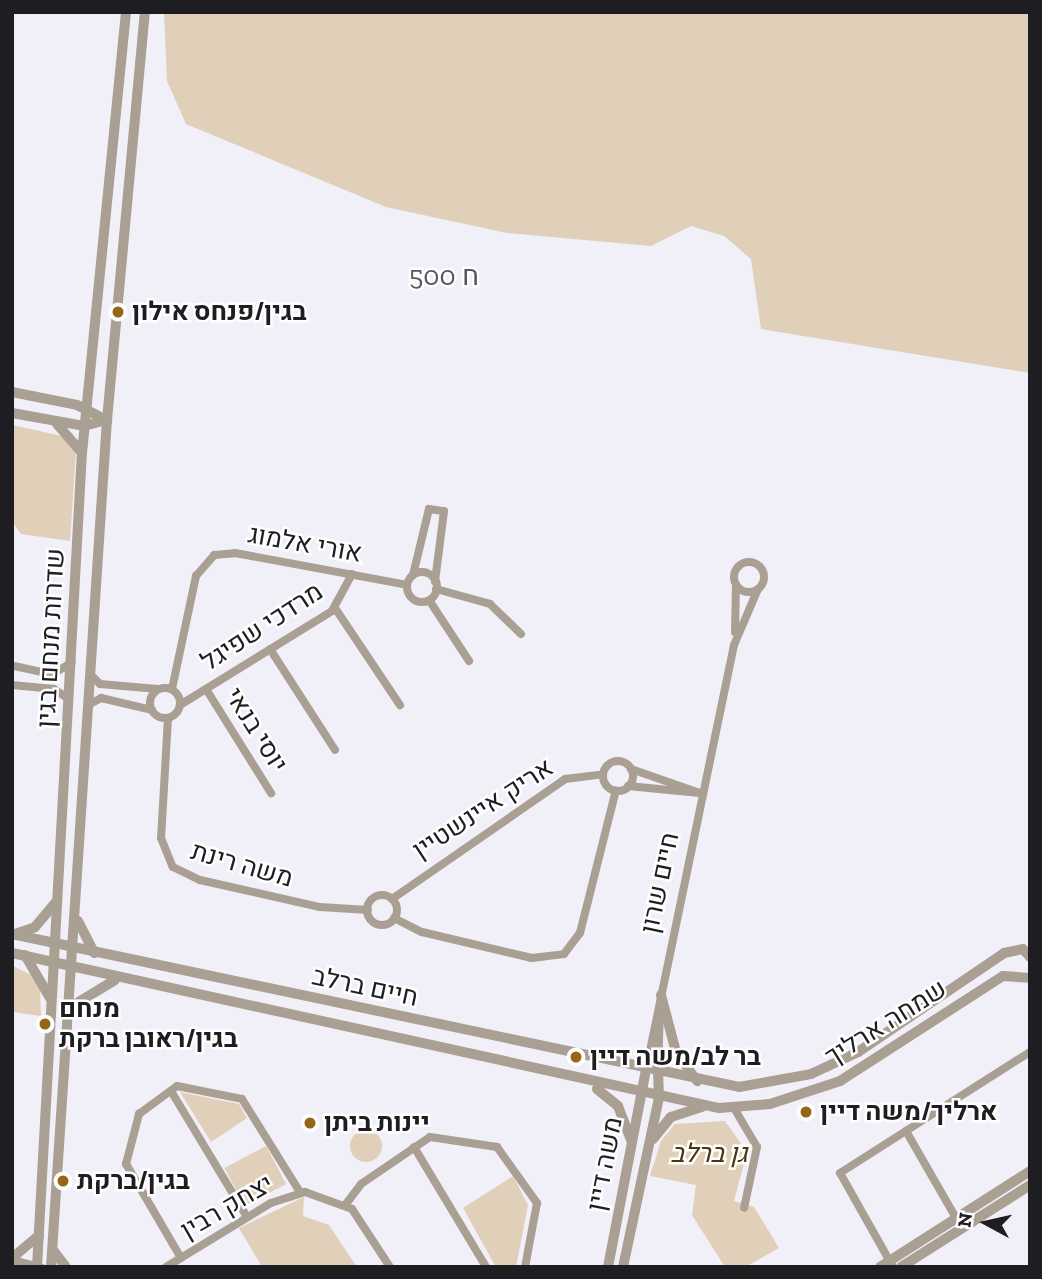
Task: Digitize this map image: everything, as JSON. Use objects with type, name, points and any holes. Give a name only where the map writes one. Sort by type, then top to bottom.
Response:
[{"type":"street","name":"שדרות מנחם בגין","points":[[51,1267],[76,948],[90,673],[107,420],[145,12]]},
{"type":"street","name":"שדרות מנחם בגין","points":[[38,1266],[50,999],[71,706],[82,453],[125,14]]},
{"type":"street","points":[[54,401],[78,396],[88,376]]},
{"type":"street","points":[[12,392],[86,408],[107,420]]},
{"type":"street","points":[[12,413],[84,426],[107,420]]},
{"type":"street","points":[[51,421],[72,433],[82,453]]},
{"type":"street","points":[[429,509],[444,511],[436,585],[429,600],[413,599],[407,585],[413,575],[429,509]]},
{"type":"street","name":"אורי אלמוג","points":[[172,689],[196,576],[209,557],[234,553],[407,585]]},
{"type":"street","points":[[754,563],[763,572],[758,589],[744,591],[736,582],[739,567],[754,563]]},
{"type":"street","points":[[413,575],[424,572],[436,585],[490,604],[522,634]]},
{"type":"street","name":"מרדכי שפיגל","points":[[168,718],[180,705],[335,608],[352,573]]},
{"type":"street","name":"חיים שרון","points":[[646,1070],[660,982],[733,645],[736,582]]},
{"type":"street","name":"חיים שרון","points":[[733,645],[758,589]]},
{"type":"street","points":[[429,600],[469,661]]},
{"type":"street","points":[[335,608],[400,705]]},
{"type":"street","points":[[270,649],[335,750]]},
{"type":"street","points":[[71,706],[58,690],[12,685],[13,665],[53,674],[73,659]]},
{"type":"street","points":[[90,673],[100,684],[172,689],[180,705]]},
{"type":"street","name":"יוסי בנאי","points":[[206,689],[271,793]]},
{"type":"street","points":[[152,710],[158,690]]},
{"type":"street","points":[[88,708],[101,698],[152,710],[168,718]]},
{"type":"street","name":"משה רינת","points":[[168,718],[161,838],[173,867],[201,880],[320,907],[368,910]]},
{"type":"street","name":"אריק איינשטיין","points":[[392,899],[569,777],[603,774],[615,761],[631,769]]},
{"type":"street","points":[[616,790],[628,786],[631,769],[700,793]]},
{"type":"street","points":[[603,774],[616,790]]},
{"type":"street","name":"חיים שרון","points":[[628,786],[700,793]]},
{"type":"street","points":[[394,918],[392,899],[375,897],[368,910],[378,924],[394,918],[422,932],[532,958],[564,954],[580,933],[616,790]]},
{"type":"street","points":[[12,934],[35,927],[58,900]]},
{"type":"street","points":[[77,920],[94,953]]},
{"type":"street","name":"חיים ברלב","points":[[12,934],[646,1070]]},
{"type":"street","name":"שמחה ארליך","points":[[646,1070],[717,1086],[788,1082],[834,1064],[1004,953],[1023,949],[1030,957]]},
{"type":"street","name":"חיים ברלב","points":[[12,953],[53,961],[115,980],[643,1094]]},
{"type":"street","points":[[25,955],[50,999]]},
{"type":"street","name":"שמחה ארליך","points":[[643,1094],[707,1106],[734,1108],[792,1099],[840,1081],[1003,976],[1027,976]]},
{"type":"street","points":[[72,1006],[115,980]]},
{"type":"street","name":"חיים שרון","points":[[658,1072],[660,982]]},
{"type":"street","points":[[661,995],[683,1065],[695,1080],[717,1086]]},
{"type":"street","points":[[1030,1052],[840,1173],[888,1265],[1030,1171]]},
{"type":"street","name":"משה דיין","points":[[608,1267],[646,1070]]},
{"type":"street","name":"משה דיין","points":[[623,1267],[659,1098],[658,1072]]},
{"type":"street","points":[[589,1083],[618,1106],[632,1147]]},
{"type":"street","points":[[173,1263],[126,1164],[137,1117],[171,1091],[188,1084],[242,1099],[300,1192]]},
{"type":"street","points":[[171,1091],[247,1217]]},
{"type":"street","points":[[647,1150],[668,1119],[707,1106]]},
{"type":"street","points":[[734,1108],[757,1147],[744,1208]]},
{"type":"street","points":[[906,1131],[956,1218]]},
{"type":"street","points":[[390,1267],[346,1204],[361,1184],[414,1147],[444,1134],[506,1152],[537,1204],[524,1267]]},
{"type":"street","points":[[414,1147],[486,1267]]},
{"type":"street","points":[[901,1267],[1030,1185]]},
{"type":"street","name":"יצחק רבין","points":[[173,1263],[247,1217],[300,1192],[346,1204]]},
{"type":"street","points":[[12,1259],[39,1235]]},
{"type":"street","points":[[53,1250],[66,1267]]},
{"type":"street","points":[[12,1259],[38,1266]]},
{"type":"green space","points":[[164,12],[1030,12],[1030,373],[761,329],[751,259],[724,236],[691,226],[651,246],[507,233],[386,207],[186,124],[167,81]]},
{"type":"green space","points":[[12,425],[62,436],[76,452],[70,541],[21,534],[12,521]]},
{"type":"green space","points":[[13,966],[31,975],[40,990],[41,1016],[12,1012]]},
{"type":"green space","points":[[180,1092],[239,1104],[247,1118],[211,1142]]},
{"type":"green space","name":"גן ברלב","points":[[725,1121],[747,1152],[734,1201],[754,1207],[779,1248],[745,1267],[725,1267],[692,1215],[696,1185],[650,1176],[661,1141],[675,1124]]},
{"type":"green space","points":[[366,1130],[378,1134],[382,1146],[378,1158],[366,1162],[354,1158],[350,1146],[354,1134]]},
{"type":"green space","points":[[266,1146],[286,1184],[245,1206],[225,1168]]},
{"type":"green space","points":[[513,1176],[528,1205],[516,1267],[496,1267],[463,1208]]},
{"type":"green space","points":[[304,1197],[303,1216],[329,1225],[357,1267],[262,1267],[239,1228]]},
{"type":"place","name":"בגין/פנחס אילון","points":[[118,312]]},
{"type":"place","name":"מנחם בגין/ראובן ברקת","points":[[45,1024]]},
{"type":"place","name":"בר לב/משה דיין","points":[[576,1057]]},
{"type":"place","name":"ארליך/משה דיין","points":[[806,1112]]},
{"type":"place","name":"יינות ביתן","points":[[310,1123]]},
{"type":"place","name":"בגין/ברקת","points":[[63,1181]]},
{"type":"district","name":"ח 500","points":[[444,276]]}]
